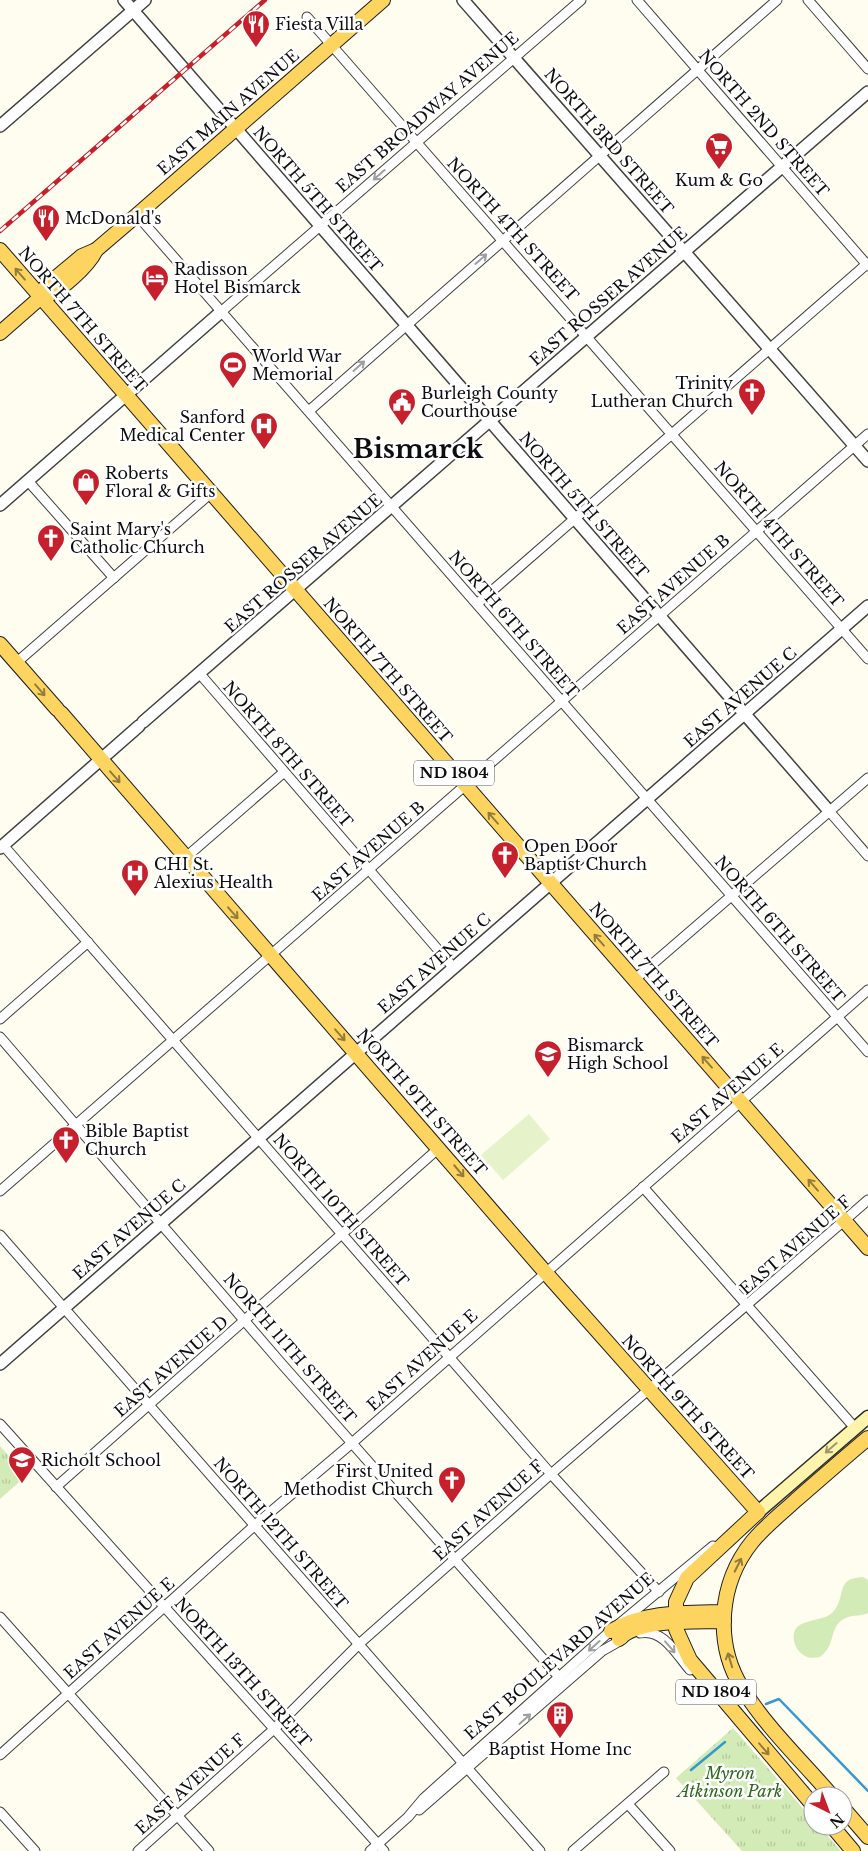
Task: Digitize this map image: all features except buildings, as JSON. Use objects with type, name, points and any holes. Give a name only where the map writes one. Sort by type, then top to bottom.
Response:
[{"type":"main road","name":"EAST MAIN AVENUE","points":[[0,333],[41,297],[53,294],[88,263],[96,250],[383,0]]},
{"type":"main road","name":"NORTH 7TH STREET","points":[[0,250],[868,1248]]},
{"type":"main road","name":"NORTH 9TH STREET","points":[[0,644],[440,1148],[545,1272],[758,1512]]},
{"type":"main road","name":"EAST BOULEVARD AVENUE","points":[[675,1618],[678,1596],[683,1583],[700,1563],[868,1416]]},
{"type":"main road","name":"ND 1804","points":[[824,1786],[742,1689],[728,1654],[724,1616],[729,1584],[743,1554],[759,1534],[868,1438]]},
{"type":"main road","points":[[758,1512],[778,1510],[797,1500]]},
{"type":"main road","points":[[615,1635],[639,1618],[724,1616]]},
{"type":"main road","name":"ND 1804","points":[[675,1618],[677,1636],[686,1654],[741,1722],[803,1793]]},
{"type":"main road","points":[[853,1820],[868,1837]]},
{"type":"main road","points":[[841,1836],[854,1851]]},
{"type":"street","name":"NORTH 5TH STREET","points":[[124,0],[868,856]]},
{"type":"street","points":[[0,126],[145,0]]},
{"type":"street","name":"NORTH 3RD STREET","points":[[463,0],[868,461]]},
{"type":"street","name":"EAST BROADWAY AVENUE","points":[[0,505],[581,0]]},
{"type":"street","name":"NORTH 2ND STREET","points":[[637,0],[868,264]]},
{"type":"street","points":[[310,410],[777,0]]},
{"type":"street","points":[[808,0],[868,69]]},
{"type":"street","name":"NORTH 4TH STREET","points":[[307,17],[415,143],[504,240],[588,336],[868,659]]},
{"type":"street","name":"EAST ROSSER AVENUE","points":[[2,846],[868,92]]},
{"type":"street","name":"NORTH 6TH STREET","points":[[137,215],[310,410],[478,603],[561,702],[868,1052]]},
{"type":"street","points":[[478,603],[868,264]]},
{"type":"street","name":"EAST AVENUE B","points":[[0,1191],[868,434]]},
{"type":"street","points":[[28,481],[114,578]]},
{"type":"street","points":[[16,663],[211,493]]},
{"type":"street","name":"EAST AVENUE C","points":[[0,1364],[868,606]]},
{"type":"street","name":"NORTH 8TH STREET","points":[[200,674],[283,773],[453,967]]},
{"type":"street","points":[[186,858],[283,773]]},
{"type":"street","points":[[634,980],[868,778]]},
{"type":"street","name":"NORTH 10TH STREET","points":[[2,846],[88,942],[551,1474],[659,1592]]},
{"type":"street","points":[[0,1019],[88,942]]},
{"type":"street","name":"EAST AVENUE E","points":[[0,1756],[254,1526],[352,1443],[868,990]]},
{"type":"street","name":"NORTH 11TH STREET","points":[[0,1037],[352,1443],[559,1677]]},
{"type":"street","name":"EAST AVENUE D","points":[[56,1487],[440,1148]]},
{"type":"street","points":[[643,1187],[855,1428]]},
{"type":"street","name":"EAST AVENUE F","points":[[138,1851],[274,1729],[359,1644],[551,1474],[748,1306],[868,1200]]},
{"type":"street","name":"NORTH 12TH STREET","points":[[0,1235],[540,1851]]},
{"type":"street","name":"NORTH 13TH STREET","points":[[0,1424],[381,1848]]},
{"type":"street","name":"EAST BOULEVARD AVENUE","points":[[370,1851],[381,1848],[424,1798],[602,1651],[615,1635],[659,1592],[704,1552],[740,1528]]},
{"type":"street","points":[[0,1617],[209,1851]]},
{"type":"street","name":"EAST BOULEVARD AVENUE","points":[[465,1766],[559,1677],[615,1635],[646,1632],[658,1634],[716,1700],[741,1722]]},
{"type":"street","points":[[573,1851],[664,1772]]},
{"type":"street","points":[[628,1804],[670,1851]]},
{"type":"street","points":[[0,1812],[35,1851]]},
{"type":"green space","points":[[529,1114],[550,1139],[503,1180],[481,1155]]},
{"type":"green space","points":[[0,1446],[26,1476],[0,1499]]},
{"type":"green space","points":[[863,1577],[868,1580],[868,1613],[842,1620],[835,1628],[831,1642],[820,1657],[804,1656],[794,1641],[794,1633],[797,1628],[802,1624],[828,1616],[837,1606],[844,1585],[854,1578]]},
{"type":"green space","name":"Myron Atkinson Park","points":[[733,1728],[803,1808],[803,1836],[828,1836],[841,1851],[742,1851],[676,1778]]},
{"type":"waterway","points":[[766,1704],[779,1699],[868,1791]]},
{"type":"waterway","points":[[691,1770],[725,1742]]},
{"type":"railway","points":[[0,231],[265,0]]},
{"type":"place","name":"Fiesta Villa","points":[[256,48]]},
{"type":"place","name":"Kum & Go","points":[[719,170]]},
{"type":"place","name":"McDonald's","points":[[46,242]]},
{"type":"place","name":"Radisson Hotel Bismarck","points":[[155,302]]},
{"type":"place","name":"World War Memorial","points":[[233,389]]},
{"type":"place","name":"Trinity Lutheran Church","points":[[752,416]]},
{"type":"place","name":"Burleigh County Courthouse","points":[[402,426]]},
{"type":"place","name":"Sanford Medical Center","points":[[264,450]]},
{"type":"place","name":"Roberts Floral & Gifts","points":[[86,506]]},
{"type":"place","name":"Saint Mary's Catholic Church","points":[[51,562]]},
{"type":"place","name":"Open Door Baptist Church","points":[[505,879]]},
{"type":"place","name":"CHI St. Alexius Health","points":[[135,897]]},
{"type":"place","name":"Bismarck High School","points":[[548,1078]]},
{"type":"place","name":"Bible Baptist Church","points":[[66,1164]]},
{"type":"place","name":"Richolt School","points":[[22,1484]]},
{"type":"place","name":"First United Methodist Church","points":[[452,1504]]},
{"type":"place","name":"Baptist Home Inc","points":[[560,1739]]},
{"type":"district","name":"Bismarck","points":[[418,449]]}]
